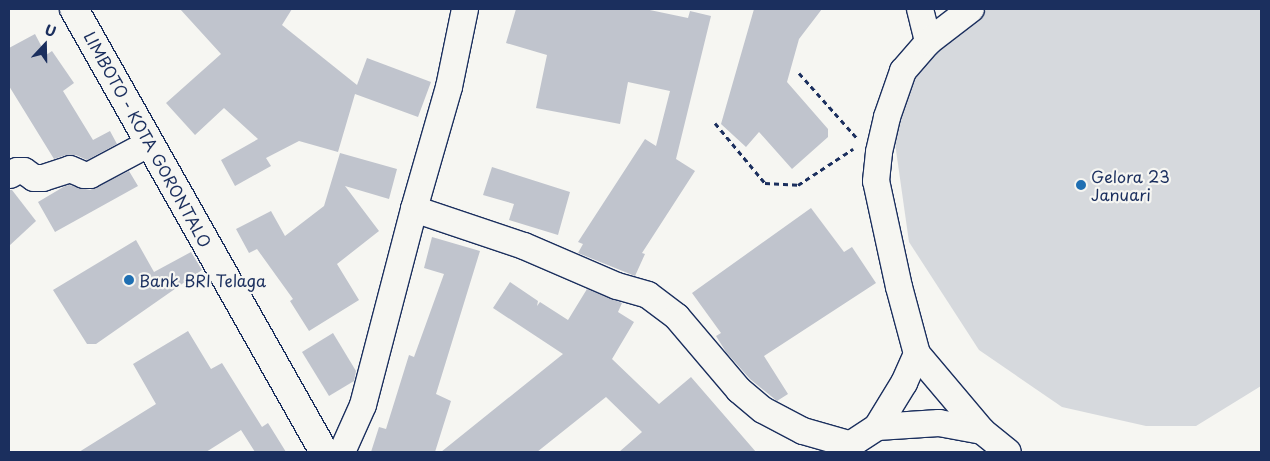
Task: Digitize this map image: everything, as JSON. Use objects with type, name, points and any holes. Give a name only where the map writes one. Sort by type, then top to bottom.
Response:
[{"type":"highway","name":"LIMBOTO - KOTA GORONTALO","points":[[74,9],[324,452]]},
{"type":"street","points":[[342,452],[363,406],[414,209],[450,87],[465,9]]},
{"type":"street","points":[[920,9],[928,42]]},
{"type":"street","points":[[971,9],[928,42],[903,71],[887,117],[879,152],[876,181],[899,287],[918,354],[982,431],[1008,452]]},
{"type":"street","points":[[10,175],[17,171],[24,171],[34,178],[43,178],[70,169],[84,175],[90,175],[150,143]]},
{"type":"street","points":[[414,209],[524,246],[616,286],[648,295],[677,317],[739,390],[764,410],[803,431],[845,448],[877,427],[904,383],[918,354]]},
{"type":"street","points":[[877,427],[939,423],[982,431]]},
{"type":"path","points":[[715,123],[765,183],[798,185],[862,144],[799,73]]},
{"type":"shaded area","name":"Gelora 23 Januari","points":[[988,9],[1261,9],[1261,386],[1196,426],[1146,426],[1062,407],[979,350],[909,242],[893,129],[916,60]]},
{"type":"building","points":[[180,9],[292,9],[282,25],[357,85],[367,58],[431,82],[418,117],[355,94],[338,152],[299,141],[266,158],[271,166],[235,186],[221,160],[258,139],[224,108],[195,135],[166,103],[221,54]]},
{"type":"building","points":[[516,9],[645,9],[688,18],[690,11],[711,16],[676,159],[695,171],[642,253],[645,254],[635,276],[578,253],[583,244],[578,242],[645,139],[656,146],[670,91],[628,82],[620,124],[536,108],[547,55],[506,43]]},
{"type":"building","points":[[754,9],[822,9],[799,39],[787,82],[828,129],[828,137],[792,169],[759,132],[746,147],[721,124]]},
{"type":"building","points":[[35,34],[46,55],[52,51],[74,83],[63,91],[93,140],[110,131],[117,144],[87,160],[76,155],[66,155],[54,159],[9,86],[9,48]]},
{"type":"building","points":[[340,153],[397,169],[389,199],[345,186],[379,231],[337,264],[359,300],[309,331],[290,301],[293,299],[257,249],[249,253],[236,229],[271,211],[285,236],[324,206]]},
{"type":"building","points":[[492,167],[570,192],[558,235],[509,220],[514,204],[483,195]]},
{"type":"building","points":[[129,171],[138,186],[55,232],[38,202],[65,186],[69,185],[90,190]]},
{"type":"building","points":[[9,190],[12,190],[36,221],[9,246]]},
{"type":"building","points":[[811,208],[844,252],[852,247],[876,283],[764,356],[788,394],[777,401],[750,379],[726,352],[716,336],[721,333],[692,293]]},
{"type":"building","points":[[432,237],[480,251],[436,394],[451,401],[435,452],[371,452],[379,427],[386,429],[409,355],[414,357],[444,274],[424,268]]},
{"type":"building","name":"Bank BRI Telaga","points":[[136,240],[154,272],[191,252],[202,270],[96,344],[87,344],[53,290]]},
{"type":"building","points":[[510,282],[538,301],[537,306],[540,302],[568,320],[587,289],[622,303],[618,312],[634,322],[612,359],[659,404],[691,377],[756,452],[619,452],[642,432],[606,397],[537,452],[441,452],[563,354],[493,308]]},
{"type":"building","points":[[188,331],[211,369],[222,363],[262,427],[268,423],[286,452],[255,452],[241,430],[206,452],[79,452],[156,404],[133,364]]},
{"type":"building","points":[[333,333],[356,371],[354,381],[329,396],[302,352]]},
{"type":"place","name":"Gelora 23 Januari","points":[[1081,185]]},
{"type":"place","name":"Bank BRI Telaga","points":[[129,280]]}]
